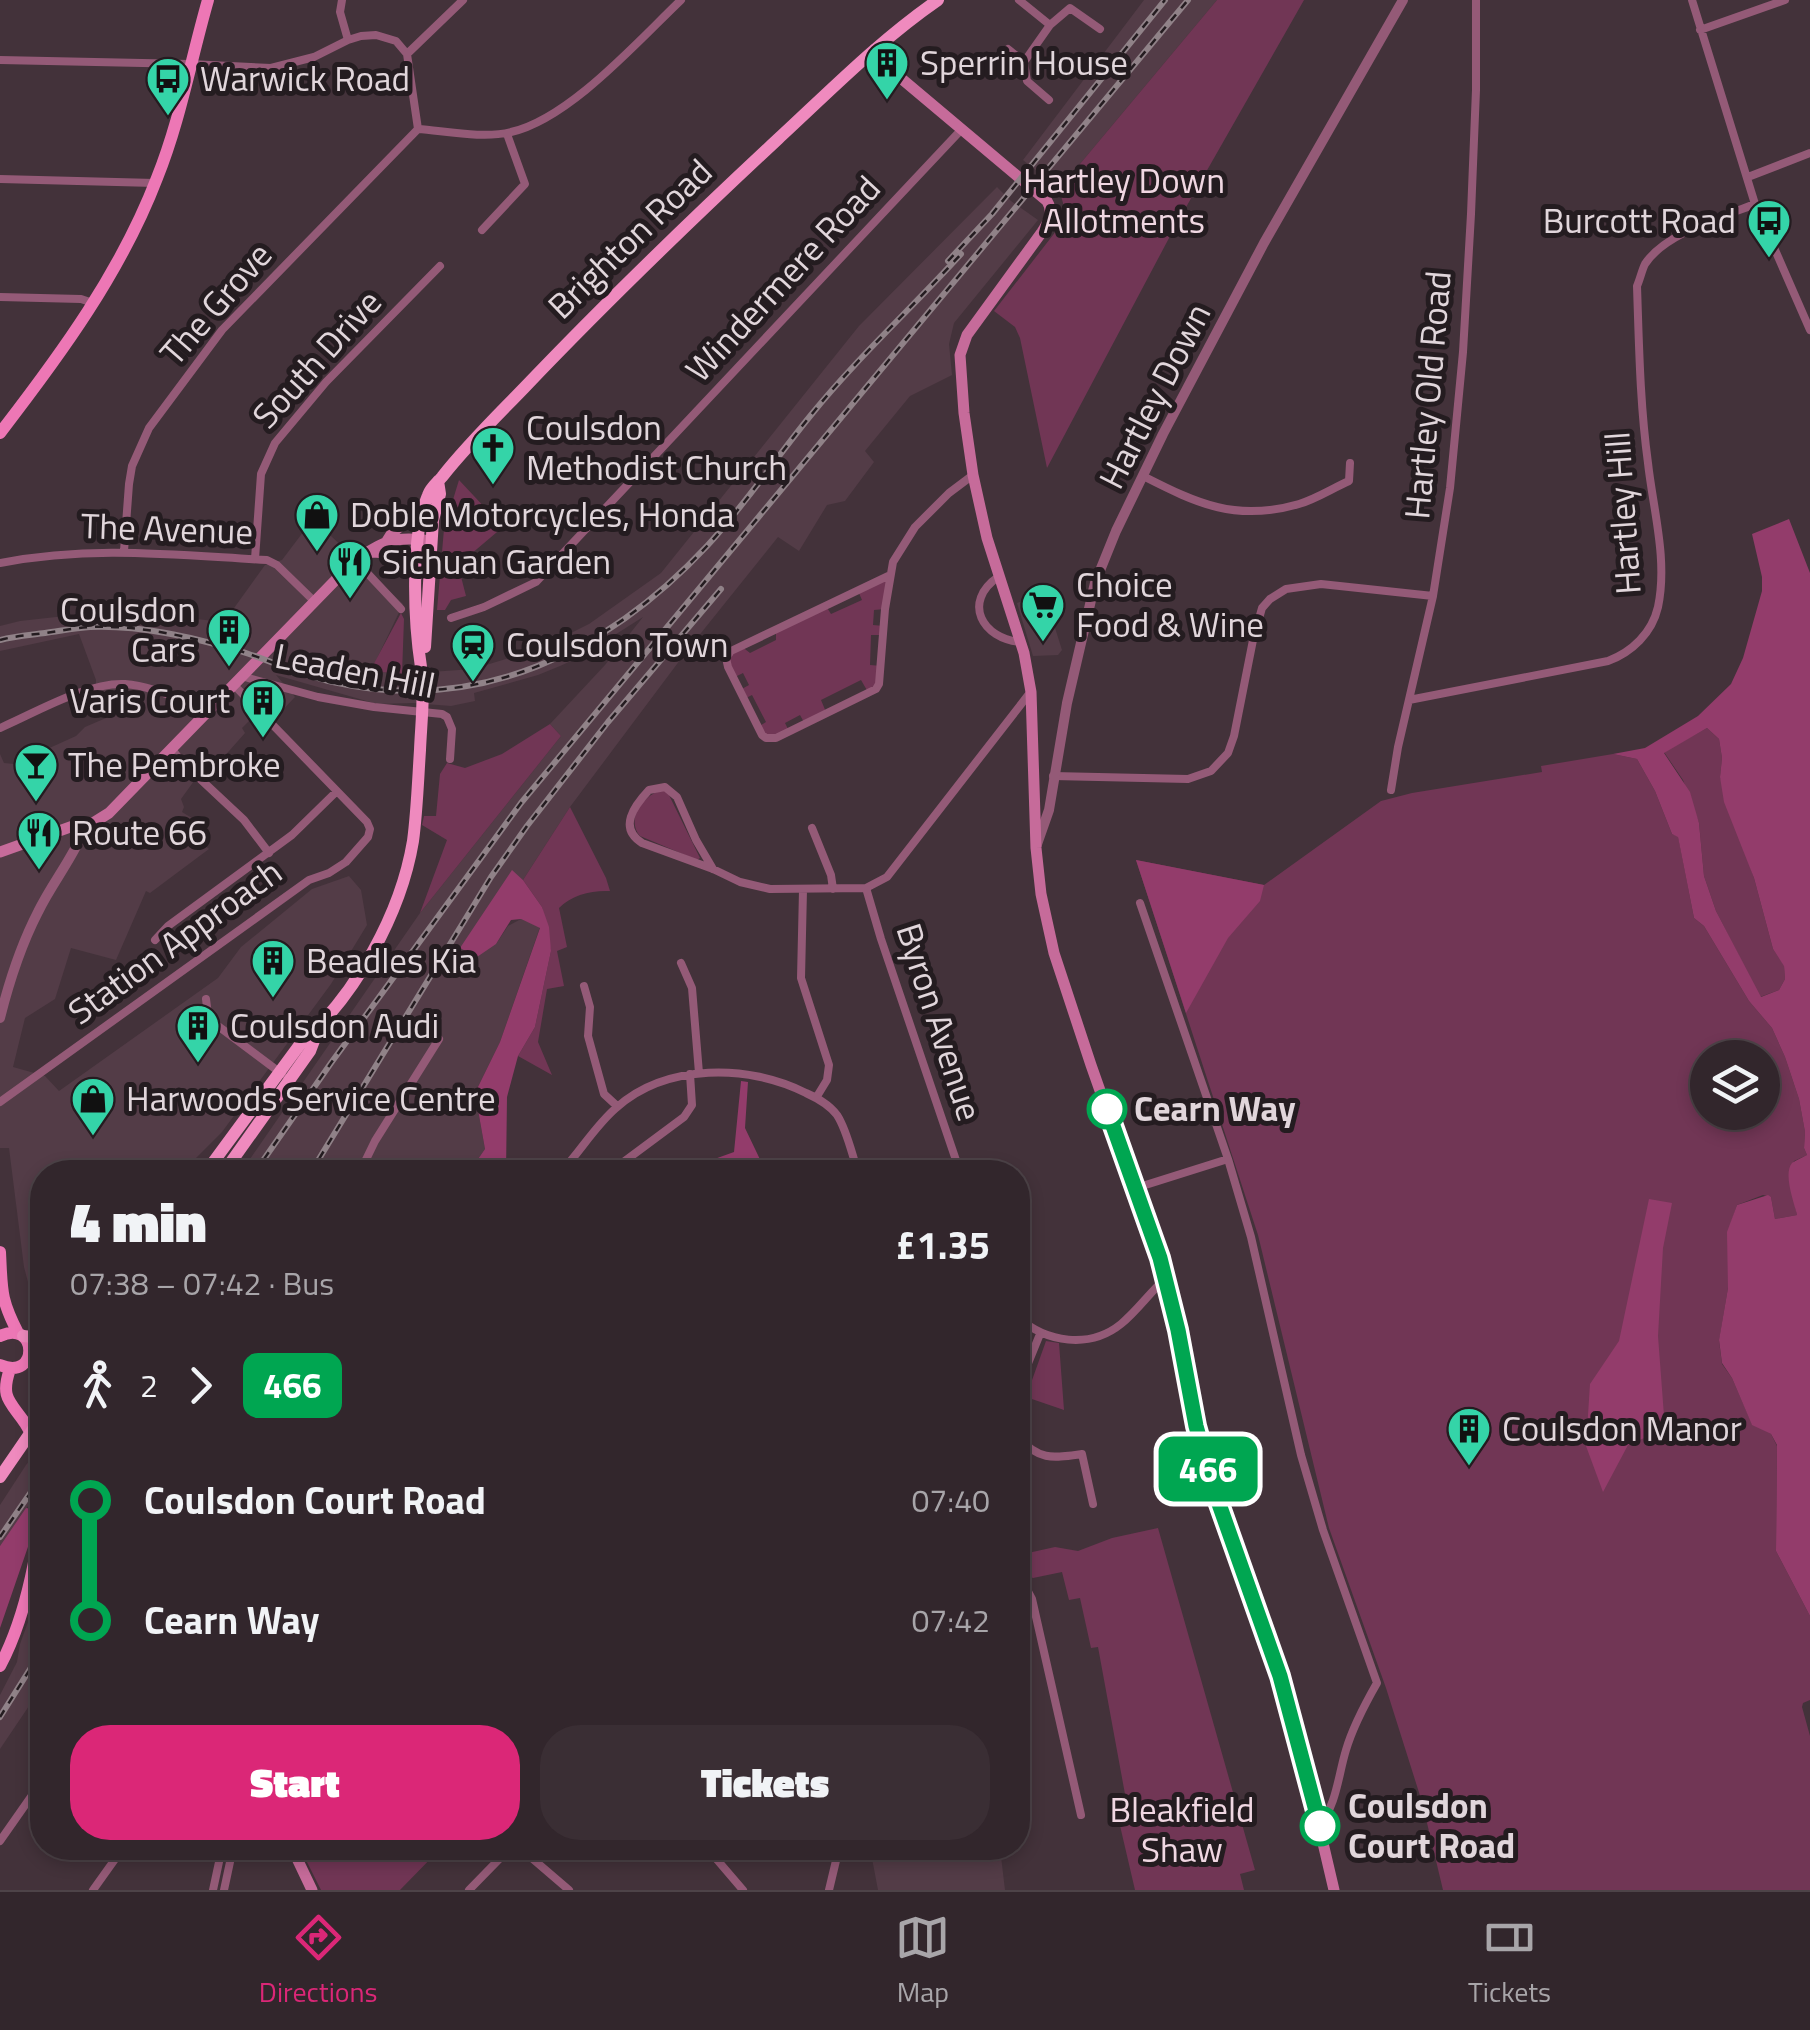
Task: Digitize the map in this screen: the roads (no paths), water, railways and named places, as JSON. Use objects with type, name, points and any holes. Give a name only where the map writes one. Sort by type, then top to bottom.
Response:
[{"type":"highway","name":"Brighton Road","points":[[424,507],[430,490],[482,430],[654,256],[875,49],[938,0]]},
{"type":"highway","points":[[421,667],[416,576],[440,494],[438,481]]},
{"type":"highway","points":[[232,1160],[285,1076],[301,1043],[344,998],[370,957],[396,901],[412,845],[421,724],[424,507]]},
{"type":"highway","points":[[216,1160],[285,1076]]},
{"type":"highway","points":[[0,1477],[30,1433]]},
{"type":"main road","points":[[0,432],[93,303],[136,228],[156,183],[178,114],[208,0]]},
{"type":"main road","points":[[875,49],[890,68],[1046,202],[1051,216],[966,335],[960,356],[973,476],[998,577],[1021,642],[1031,692],[1041,894],[1054,953],[1166,1278],[1196,1426],[1213,1487],[1280,1676],[1334,1890]]},
{"type":"main road","name":"Brighton Road","points":[[387,541],[392,532],[424,507]]},
{"type":"main road","name":"Brighton Road","points":[[85,828],[109,813],[361,556],[387,541],[425,540]]},
{"type":"main road","points":[[361,556],[396,554],[416,576]]},
{"type":"main road","points":[[0,852],[73,826],[85,828]]},
{"type":"main road","points":[[0,1252],[1,1297],[10,1334],[30,1349],[28,1359],[20,1366],[5,1367],[6,1408],[30,1432]]},
{"type":"main road","points":[[0,1666],[22,1610],[30,1576]]},
{"type":"main road","points":[[298,1860],[312,1890]]},
{"type":"street","points":[[342,0],[340,12],[348,40]]},
{"type":"street","points":[[407,54],[463,0]]},
{"type":"street","points":[[0,60],[271,68],[314,58],[360,36],[376,35],[396,41],[407,54],[418,129],[507,134],[572,102],[681,0]]},
{"type":"street","points":[[1019,0],[1050,25]]},
{"type":"street","name":"Hartley Down","points":[[1036,848],[1049,810],[1095,583],[1116,531],[1264,243],[1404,0]]},
{"type":"street","name":"Hartley Old Road","points":[[1391,790],[1433,596],[1450,488],[1462,352],[1476,90],[1476,0]]},
{"type":"street","points":[[1692,0],[1755,204],[1810,330]]},
{"type":"street","points":[[1700,30],[1785,0]]},
{"type":"street","points":[[1049,100],[1026,81],[1024,62],[1050,25],[1070,8],[1100,30]]},
{"type":"street","points":[[1008,49],[1024,62]]},
{"type":"street","name":"The Grove","points":[[124,551],[132,466],[138,448],[168,401],[222,330],[418,129]]},
{"type":"street","name":"Windermere Road","points":[[451,618],[462,610],[484,607],[536,582],[961,130]]},
{"type":"street","points":[[482,230],[525,184],[507,134]]},
{"type":"street","points":[[1748,177],[1810,154]]},
{"type":"street","points":[[0,179],[156,183]]},
{"type":"street","name":"Hartley Hill","points":[[1408,700],[1608,661],[1624,655],[1651,626],[1658,606],[1661,568],[1647,461],[1637,286],[1645,264],[1677,237],[1755,204]]},
{"type":"street","name":"South Drive","points":[[255,559],[262,474],[276,443],[326,382],[440,266]]},
{"type":"street","points":[[0,297],[81,298],[93,303]]},
{"type":"street","points":[[1143,476],[1195,502],[1250,513],[1301,503],[1349,481],[1350,463]]},
{"type":"street","points":[[890,575],[732,651],[726,658],[762,736],[776,738],[880,684],[893,562],[915,528],[949,493],[973,476]]},
{"type":"street","name":"The Avenue","points":[[0,564],[44,555],[124,551],[272,561],[316,602]]},
{"type":"street","points":[[361,556],[400,609]]},
{"type":"street","points":[[998,577],[979,601],[984,624],[998,638],[1021,642]]},
{"type":"street","points":[[1054,776],[1188,779],[1211,771],[1228,753],[1234,736],[1257,620],[1270,599],[1286,589],[1321,584],[1433,596]]},
{"type":"street","points":[[154,940],[292,835],[338,792],[237,680]]},
{"type":"street","name":"Leaden Hill","points":[[237,680],[402,711],[438,713],[448,717],[452,729],[450,759]]},
{"type":"street","points":[[0,728],[108,685],[143,688],[208,710]]},
{"type":"street","points":[[713,868],[677,798],[665,787],[648,790],[631,816],[630,831],[635,838],[740,882],[770,889],[866,888],[887,877],[1031,692]]},
{"type":"street","name":"Leaden Hill","points":[[452,729],[466,726]]},
{"type":"street","points":[[171,748],[244,820],[268,854]]},
{"type":"street","name":"Station Approach","points":[[0,1102],[309,880],[338,868],[368,837],[370,829],[338,792]]},
{"type":"street","name":"Brighton Road","points":[[0,1018],[25,939],[85,828]]},
{"type":"street","points":[[812,828],[833,889]]},
{"type":"street","points":[[818,837],[828,832]]},
{"type":"street","name":"Byron Avenue","points":[[866,888],[956,1160]]},
{"type":"street","points":[[803,890],[800,978],[829,1064],[827,1080],[816,1098]]},
{"type":"street","points":[[1140,903],[1228,1159],[1251,1237],[1301,1455],[1377,1683],[1346,1748],[1333,1804],[1320,1826]]},
{"type":"street","points":[[626,1160],[684,1117],[692,1104],[692,988],[681,963]]},
{"type":"street","points":[[584,986],[590,1007],[588,1036],[604,1094],[617,1106]]},
{"type":"street","points":[[206,999],[208,1015],[214,1022],[285,1076]]},
{"type":"street","points":[[366,1160],[438,1039]]},
{"type":"street","points":[[571,1160],[617,1106],[650,1087],[694,1074],[726,1072],[769,1079],[816,1098],[838,1116],[854,1160]]},
{"type":"street","points":[[1136,1188],[1228,1159]]},
{"type":"street","points":[[1030,1328],[1067,1340],[1096,1338],[1118,1326],[1166,1278]]},
{"type":"street","points":[[1030,1359],[1040,1334]]},
{"type":"street","points":[[1030,1447],[1041,1456],[1054,1458],[1082,1454],[1093,1504]]},
{"type":"street","points":[[1030,1595],[1081,1815]]},
{"type":"street","points":[[0,1841],[30,1798]]},
{"type":"street","points":[[92,1890],[114,1860]]},
{"type":"street","points":[[214,1890],[220,1860]]},
{"type":"street","points":[[224,1890],[230,1860]]},
{"type":"street","points":[[469,1890],[498,1860]]},
{"type":"street","points":[[534,1860],[569,1890]]},
{"type":"street","points":[[717,1860],[742,1890]]},
{"type":"street","points":[[829,1890],[836,1860]]},
{"type":"railway","points":[[948,261],[992,214],[1165,0]]},
{"type":"railway","points":[[263,1160],[521,803],[1188,0]]},
{"type":"railway","points":[[0,640],[90,627],[147,630],[240,651],[321,679],[387,690],[439,690],[489,681],[538,666],[627,617],[668,584],[721,530],[829,394],[961,254]]},
{"type":"railway","points":[[318,1160],[491,877],[608,722],[721,589]]},
{"type":"railway","points":[[0,1537],[30,1493]]},
{"type":"railway","points":[[0,1717],[30,1669]]},
{"type":"place","name":"Sperrin House","points":[[887,101]]},
{"type":"place","name":"Warwick Road","points":[[168,117]]},
{"type":"place","name":"Burcott Road","points":[[1769,259]]},
{"type":"place","name":"Coulsdon Methodist Church","points":[[493,486]]},
{"type":"place","name":"Doble Motorcycles, Honda","points":[[317,553]]},
{"type":"place","name":"Sichuan Garden","points":[[350,600]]},
{"type":"place","name":"Choice Food & Wine","points":[[1043,643]]},
{"type":"place","name":"Coulsdon Cars","points":[[229,668]]},
{"type":"place","name":"Coulsdon Town","points":[[473,683]]},
{"type":"place","name":"Varis Court","points":[[263,739]]},
{"type":"place","name":"The Pembroke","points":[[36,803]]},
{"type":"place","name":"Route 66","points":[[39,871]]},
{"type":"place","name":"Beadles Kia","points":[[273,999]]},
{"type":"place","name":"Coulsdon Audi","points":[[198,1064]]},
{"type":"place","name":"Cearn Way","points":[[1107,1109]]},
{"type":"place","name":"Harwoods Service Centre","points":[[93,1137]]},
{"type":"place","name":"Coulsdon Manor","points":[[1469,1467]]},
{"type":"place","name":"Coulsdon Court Road","points":[[1320,1826]]},
{"type":"park label","name":"Hartley Down Allotments","points":[[1124,201]]},
{"type":"park label","name":"Bleakfield Shaw","points":[[1182,1830]]}]
